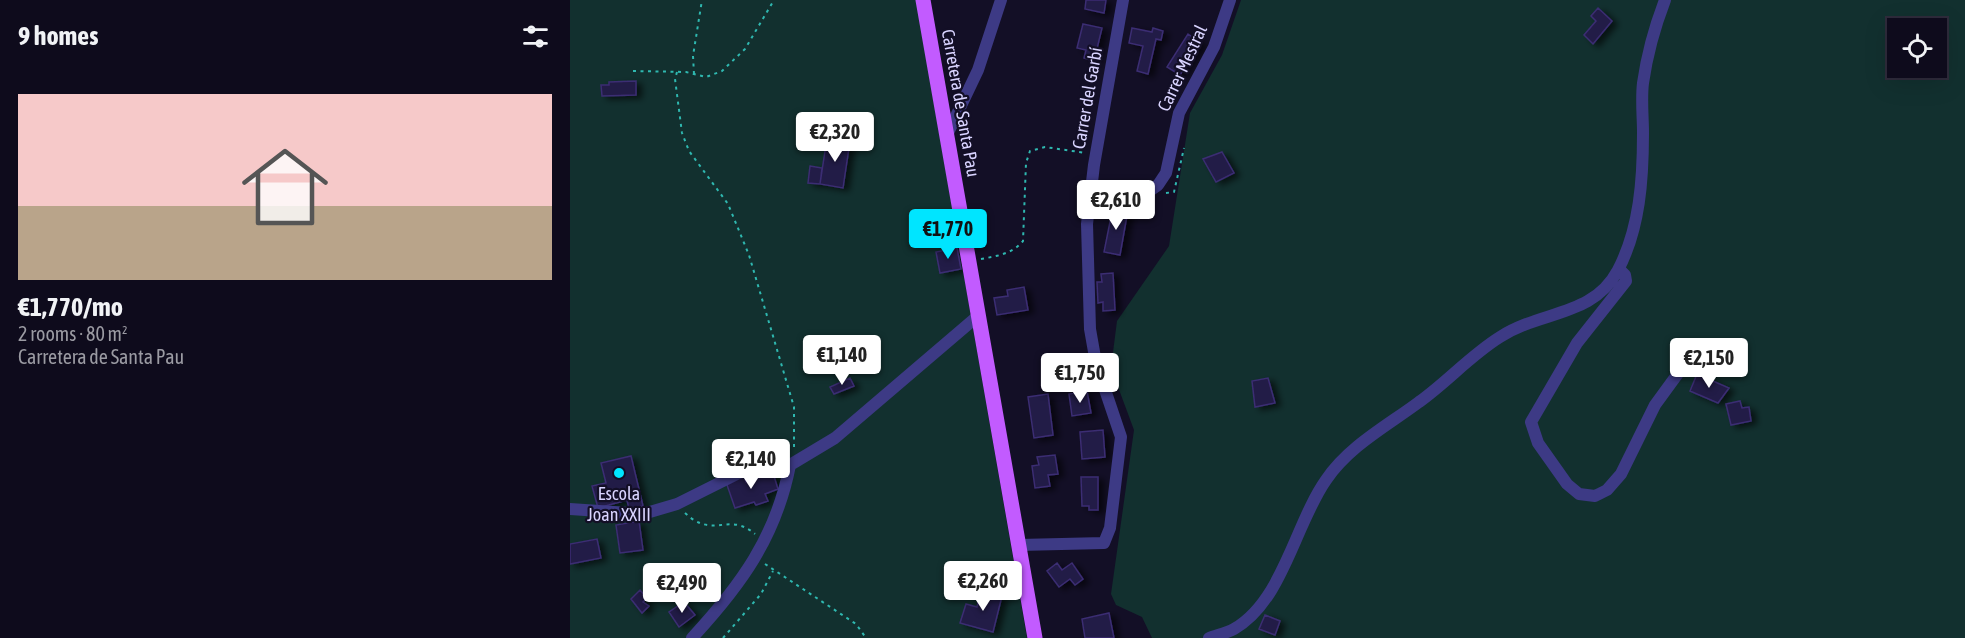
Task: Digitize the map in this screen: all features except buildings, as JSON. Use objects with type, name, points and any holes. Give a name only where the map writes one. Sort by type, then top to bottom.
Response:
[{"type":"main road","name":"Carretera de Santa Pau","points":[[923,0],[1035,638]]},
{"type":"street","points":[[947,135],[978,70],[1001,0]]},
{"type":"street","name":"Carrer del Garbí","points":[[1019,545],[1104,543],[1110,528],[1121,437],[1096,363],[1086,284],[1089,193],[1122,0]]},
{"type":"street","name":"Carrer Mestral","points":[[1151,190],[1166,173],[1179,113],[1214,47],[1230,0]]},
{"type":"street","points":[[1209,638],[1234,629],[1255,612],[1268,596],[1314,501],[1343,459],[1419,402],[1499,337],[1529,321],[1581,307],[1604,292],[1618,269],[1631,238],[1642,192],[1643,85],[1650,48],[1665,0]]},
{"type":"street","points":[[1089,193],[1141,193],[1151,190]]},
{"type":"street","points":[[1618,269],[1625,275],[1626,281],[1577,343],[1531,422],[1538,443],[1567,483],[1579,494],[1595,496],[1607,490],[1621,474],[1655,405],[1690,357],[1701,349],[1707,350],[1713,358],[1712,371]]},
{"type":"street","points":[[570,509],[643,514],[677,504],[745,470],[790,465],[835,438],[979,315]]},
{"type":"street","points":[[692,638],[730,597],[760,550],[784,494],[790,465]]},
{"type":"path","points":[[694,74],[693,56],[702,0]]},
{"type":"path","points":[[633,71],[677,72],[706,77],[713,75],[734,60],[756,33],[774,0]]},
{"type":"path","points":[[677,72],[675,79],[689,151],[728,204],[749,255],[774,334],[785,386],[794,407],[794,452],[790,465]]},
{"type":"path","points":[[970,262],[1005,254],[1017,249],[1023,241],[1026,163],[1030,151],[1045,147],[1095,155]]},
{"type":"path","points":[[1151,190],[1174,192],[1184,148]]},
{"type":"path","points":[[677,504],[704,526],[743,525],[758,537],[761,561],[856,624],[866,638]]},
{"type":"path","points":[[723,638],[761,594],[774,571]]},
{"type":"green space","points":[[570,0],[916,0],[1027,638],[570,638]]},
{"type":"green space","points":[[1241,0],[1965,0],[1965,638],[1152,638],[1142,617],[1116,605],[1111,594],[1134,430],[1111,368],[1117,321],[1169,246],[1190,113],[1222,55]]},
{"type":"place","name":"Escola Joan XXIII","points":[[619,473]]}]
